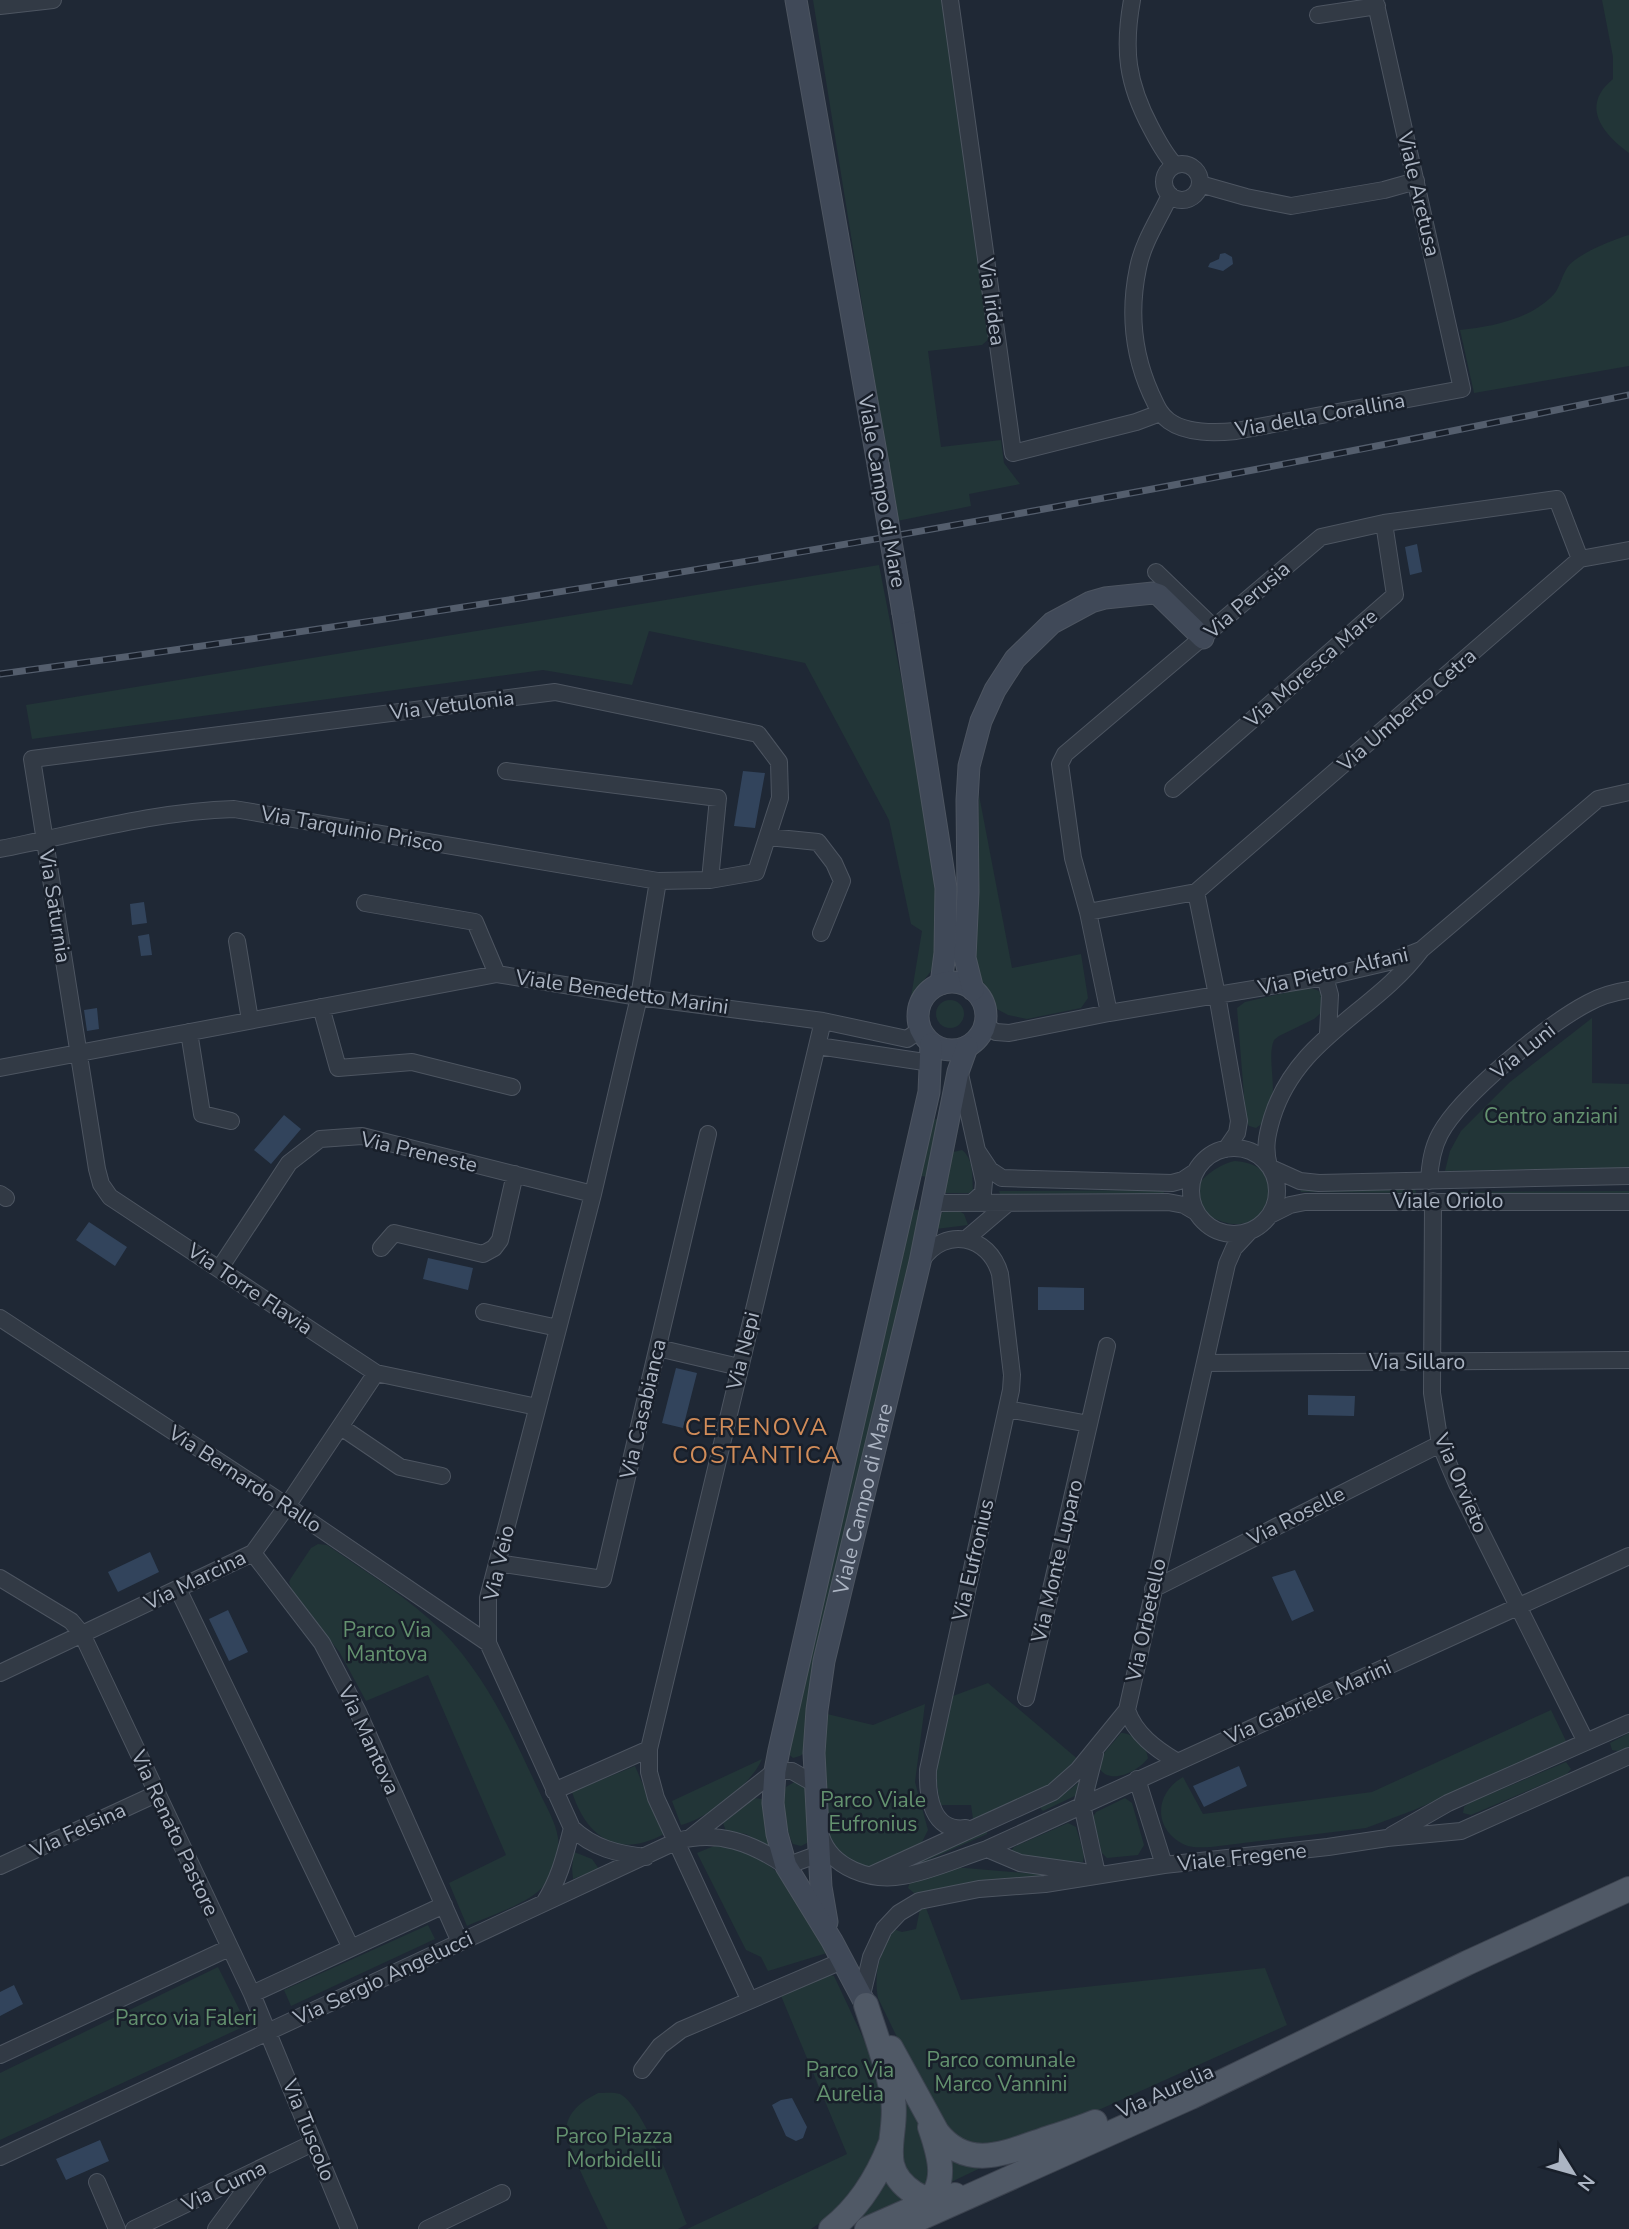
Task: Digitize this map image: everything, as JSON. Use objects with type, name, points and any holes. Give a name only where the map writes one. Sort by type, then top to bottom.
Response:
[{"type":"main road","name":"Via Aurelia","points":[[895,2229],[1191,2097],[1629,1889]]},
{"type":"main road","name":"Via Aurelia","points":[[867,2229],[931,2201],[959,2183],[1373,1999],[1467,1964]]},
{"type":"main road","points":[[864,2000],[928,2119],[941,2138],[954,2148],[976,2155],[993,2156],[1073,2131],[1114,2114]]},
{"type":"main road","points":[[864,2000],[894,2099],[891,2160],[896,2175],[911,2191],[931,2201],[952,2196],[1127,2117],[1191,2097]]},
{"type":"main road","points":[[879,2229],[931,2201],[939,2184],[940,2165],[928,2119]]},
{"type":"main road","points":[[831,2229],[867,2192],[890,2144]]},
{"type":"street","points":[[0,6],[52,0]]},
{"type":"street","name":"Viale Campo di Mare","points":[[796,0],[878,464],[946,888],[945,953],[941,984]]},
{"type":"street","name":"Via Iridea","points":[[950,0],[1013,453],[1136,422],[1160,413]]},
{"type":"street","points":[[1132,0],[1127,30],[1129,75],[1143,113],[1175,165]]},
{"type":"street","points":[[1318,15],[1376,3]]},
{"type":"street","name":"Viale Aretusa","points":[[1376,3],[1462,388]]},
{"type":"street","points":[[1187,164],[1199,176],[1200,184],[1196,193],[1187,199],[1175,198],[1167,190],[1165,179],[1175,165],[1187,164]]},
{"type":"street","points":[[1200,184],[1291,206],[1358,195],[1416,181]]},
{"type":"street","points":[[1160,413],[1145,381],[1137,353],[1133,296],[1141,256],[1170,195]]},
{"type":"street","name":"Via della Corallina","points":[[1160,413],[1171,423],[1213,433],[1236,431],[1462,388]]},
{"type":"street","name":"Via Perusia","points":[[1088,912],[1073,858],[1060,764],[1065,754],[1321,537],[1384,523],[1557,499],[1580,559]]},
{"type":"street","name":"Via Moresca Mare","points":[[1173,789],[1395,595],[1384,523]]},
{"type":"street","points":[[1580,559],[1629,550]]},
{"type":"street","name":"Via Umberto Cetra","points":[[1196,892],[1580,559]]},
{"type":"street","points":[[1156,572],[1209,633]]},
{"type":"street","points":[[818,1046],[927,1046],[949,1051],[967,1047],[981,1035],[985,1026],[984,1006],[973,990],[965,958],[969,766],[981,721],[995,690],[1015,659],[1030,643],[1052,624],[1078,608],[1105,598],[1153,593],[1209,633]]},
{"type":"street","name":"Via Vetulonia","points":[[32,759],[555,692],[758,734],[779,762],[780,798],[756,873],[710,880],[658,881]]},
{"type":"street","name":"Via Saturnia","points":[[32,759],[78,1053]]},
{"type":"street","points":[[506,771],[718,798],[710,880]]},
{"type":"street","name":"Via Pietro Alfani","points":[[985,1026],[996,1032],[1009,1033],[1109,1013],[1325,977],[1393,961],[1421,950],[1598,799],[1629,792]]},
{"type":"street","name":"Via Tarquinio Prisco","points":[[0,849],[196,810],[234,809],[658,881]]},
{"type":"street","points":[[768,837],[818,842],[834,863],[842,881],[821,933]]},
{"type":"street","name":"Via Veio","points":[[572,1828],[488,1643],[488,1598],[593,1194],[639,997],[658,881]]},
{"type":"street","points":[[946,888],[967,922]]},
{"type":"street","points":[[1109,1013],[1088,912],[1196,892],[1239,1121],[1237,1133],[1226,1149]]},
{"type":"street","points":[[365,903],[475,922],[497,974]]},
{"type":"street","points":[[237,941],[250,1020]]},
{"type":"street","points":[[929,1216],[936,1203],[1168,1202],[1184,1205],[1196,1212],[1207,1225],[1227,1234],[1248,1233],[1258,1228],[1270,1215],[1277,1200],[1278,1189],[1265,1149],[1266,1138],[1280,1095],[1292,1074],[1328,1034],[1396,980],[1421,950]]},
{"type":"street","name":"Viale Benedetto Marini","points":[[0,1068],[497,974],[639,997],[823,1021],[907,1039],[927,1046]]},
{"type":"street","points":[[1325,977],[1330,995],[1328,1034]]},
{"type":"street","points":[[927,1046],[917,1019],[919,1007],[931,989],[952,982],[973,990]]},
{"type":"street","name":"Via Luni","points":[[1429,1181],[1432,1155],[1441,1133],[1480,1087],[1574,1011],[1605,995],[1629,990]]},
{"type":"street","points":[[321,1007],[338,1068],[412,1062],[512,1087]]},
{"type":"street","name":"Via Nepi","points":[[749,1999],[684,1839],[656,1798],[649,1772],[649,1749],[823,1021]]},
{"type":"street","points":[[188,1032],[202,1114],[230,1121]]},
{"type":"street","name":"Viale Campo di Mare","points":[[864,2000],[786,1866],[774,1811],[775,1771],[929,1092],[927,1046]]},
{"type":"street","name":"Viale Campo di Mare","points":[[832,1941],[822,1895],[815,1784],[814,1738],[824,1661],[920,1262],[959,1068],[967,1047]]},
{"type":"street","name":"Via Torre Flavia","points":[[78,1053],[101,1184],[110,1197],[376,1373],[537,1407]]},
{"type":"street","points":[[959,1068],[985,1189],[982,1196],[973,1202]]},
{"type":"street","name":"Via Casabianca","points":[[497,1563],[603,1579],[708,1134]]},
{"type":"street","name":"Via Preneste","points":[[220,1268],[289,1163],[320,1139],[362,1136],[593,1194]]},
{"type":"street","points":[[978,1152],[990,1170],[1002,1178],[1172,1183],[1183,1180],[1195,1172],[1209,1156],[1226,1149],[1244,1149],[1254,1153],[1270,1167]]},
{"type":"street","name":"Viale Oriolo","points":[[1270,1167],[1300,1181],[1314,1183],[1629,1176]]},
{"type":"street","points":[[1195,1172],[1190,1195],[1196,1212]]},
{"type":"street","points":[[381,1248],[394,1233],[483,1254],[494,1248],[500,1240],[514,1174]]},
{"type":"street","name":"Via Orvieto","points":[[1433,1201],[1433,1403],[1440,1444],[1457,1484],[1586,1742]]},
{"type":"street","points":[[902,1213],[910,1202],[919,1202],[926,1206],[929,1216]]},
{"type":"street","name":"Viale Oriolo","points":[[1270,1215],[1299,1203],[1629,1202]]},
{"type":"street","points":[[920,1262],[937,1243],[954,1238],[965,1239],[1007,1204]]},
{"type":"street","points":[[1214,1229],[1222,1243],[1227,1264]]},
{"type":"street","name":"Via Orbetello","points":[[871,1875],[1053,1792],[1072,1776],[1127,1710],[1227,1264],[1234,1248],[1248,1233]]},
{"type":"street","name":"Via Eufronius","points":[[965,1239],[983,1249],[995,1260],[1000,1274],[1012,1375],[1007,1409],[930,1748],[928,1770],[930,1798],[939,1820],[952,1829],[974,1827]]},
{"type":"street","points":[[484,1312],[558,1328]]},
{"type":"street","name":"Via Bernardo Rallo","points":[[0,1318],[287,1506],[488,1643]]},
{"type":"street","name":"Via Monte Luparo","points":[[1026,1698],[1107,1346]]},
{"type":"street","points":[[658,1348],[739,1367]]},
{"type":"street","name":"Via Sillaro","points":[[1205,1363],[1629,1360]]},
{"type":"street","name":"Via Marcina","points":[[0,1673],[253,1553],[376,1373]]},
{"type":"street","points":[[1007,1409],[1089,1424]]},
{"type":"street","points":[[341,1427],[400,1467],[442,1476]]},
{"type":"street","name":"Via Roselle","points":[[1153,1589],[1440,1444]]},
{"type":"street","name":"Via Mantova","points":[[253,1553],[322,1643],[358,1712],[460,1942]]},
{"type":"street","name":"Via Gabriele Marini","points":[[871,1875],[901,1877],[987,1849],[1629,1556]]},
{"type":"street","points":[[0,1578],[71,1620],[82,1634]]},
{"type":"street","points":[[178,1589],[351,1948]]},
{"type":"street","name":"Via Renato Pastore","points":[[82,1634],[268,2032]]},
{"type":"street","points":[[1127,1710],[1134,1726],[1145,1739],[1177,1762]]},
{"type":"street","name":"Viale Fregene","points":[[1387,1838],[1448,1803],[1629,1723]]},
{"type":"street","points":[[554,1791],[649,1749]]},
{"type":"street","points":[[1096,1749],[1082,1805],[1097,1874]]},
{"type":"street","name":"Viale Fregene","points":[[1097,1874],[1461,1831],[1629,1756]]},
{"type":"street","points":[[775,1771],[792,1771],[815,1784]]},
{"type":"street","name":"Via Sergio Angelucci","points":[[0,2157],[684,1839],[775,1771]]},
{"type":"street","points":[[1137,1779],[1164,1865]]},
{"type":"street","name":"Via Felsina","points":[[0,1866],[156,1794]]},
{"type":"street","points":[[572,1828],[579,1835],[609,1851],[646,1857]]},
{"type":"street","points":[[544,1903],[560,1875],[572,1828]]},
{"type":"street","points":[[818,1829],[825,1848],[834,1859],[853,1870],[871,1875]]},
{"type":"street","points":[[684,1839],[710,1837],[739,1840],[756,1847],[786,1866],[819,1854]]},
{"type":"street","points":[[987,1849],[1020,1863],[1097,1874]]},
{"type":"street","points":[[864,2000],[867,1970],[880,1936],[894,1917],[913,1904],[979,1889],[1045,1884],[1097,1874]]},
{"type":"street","points":[[252,1994],[444,1905]]},
{"type":"street","points":[[0,2055],[229,1948]]},
{"type":"street","points":[[642,2070],[656,2050],[675,2034],[749,1999],[842,1961]]},
{"type":"street","name":"Via Tuscolo","points":[[268,2032],[349,2229]]},
{"type":"street","name":"Via Cuma","points":[[134,2229],[313,2143]]},
{"type":"street","points":[[216,2229],[261,2168]]},
{"type":"street","points":[[97,2182],[117,2229]]},
{"type":"street","points":[[427,2229],[502,2193]]},
{"type":"green space","points":[[813,0],[942,0],[990,338],[982,345],[928,351],[941,447],[1001,440],[1004,463],[1020,484],[969,494],[971,506],[897,521]]},
{"type":"green space","points":[[1602,0],[1629,0],[1629,153],[1603,128],[1596,109],[1603,89],[1613,79],[1613,57]]},
{"type":"green space","points":[[1629,235],[1629,366],[1474,393],[1460,330],[1498,324],[1535,309],[1555,293],[1571,263],[1595,248]]},
{"type":"green space","points":[[879,565],[910,724],[937,889],[935,966],[911,997],[922,931],[911,924],[889,820],[805,663],[649,631],[632,685],[543,670],[32,739],[26,705]]},
{"type":"green space","points":[[979,795],[1012,968],[1081,954],[1088,998],[1081,1008],[1027,1019],[1008,1015],[995,1008],[975,972]]},
{"type":"green space","points":[[1306,988],[1318,991],[1326,1001],[1321,1013],[1314,1019],[1274,1040],[1271,1061],[1273,1098],[1270,1109],[1265,1120],[1256,1128],[1249,1126],[1246,1121],[1237,1008],[1245,1002]]},
{"type":"green space","points":[[950,1000],[960,1004],[964,1014],[960,1024],[950,1028],[940,1024],[936,1014],[940,1004]]},
{"type":"green space","name":"Centro anziani","points":[[1592,1018],[1592,1083],[1629,1084],[1629,1168],[1445,1171],[1450,1151],[1461,1131],[1510,1082]]},
{"type":"green space","points":[[938,1118],[928,1177],[921,1176],[932,1121]]},
{"type":"green space","points":[[962,1150],[970,1163],[973,1190],[969,1193],[943,1192],[949,1153]]},
{"type":"green space","points":[[1235,1161],[1253,1165],[1265,1173],[1271,1183],[1272,1195],[1268,1206],[1259,1216],[1248,1222],[1233,1224],[1204,1213],[1194,1199],[1197,1186],[1208,1174]]},
{"type":"green space","points":[[1300,1189],[1415,1189],[1416,1193],[1301,1192]]},
{"type":"green space","points":[[1163,1190],[1164,1193],[1000,1194],[999,1191]]},
{"type":"green space","points":[[1629,1191],[1629,1195],[1459,1196],[1458,1192]]},
{"type":"green space","points":[[954,1208],[964,1214],[968,1225],[936,1229],[941,1214]]},
{"type":"green space","points":[[913,1209],[922,1211],[804,1753],[793,1758],[784,1750]]},
{"type":"green space","name":"Parco Via Mantova","points":[[318,1544],[327,1545],[415,1607],[458,1648],[485,1686],[518,1747],[557,1832],[558,1850],[554,1868],[545,1884],[530,1897],[467,1926],[449,1883],[506,1855],[428,1675],[366,1701],[340,1653],[292,1591],[289,1582],[291,1578],[311,1548]]},
{"type":"green space","points":[[988,1683],[1080,1761],[1043,1789],[973,1819],[971,1805],[940,1805],[935,1769],[953,1696]]},
{"type":"green space","name":"Parco Viale Eufronius","points":[[925,1704],[915,1782],[928,1830],[920,1846],[874,1868],[848,1864],[825,1832],[823,1713],[873,1725]]},
{"type":"green space","points":[[1551,1710],[1567,1743],[1414,1810],[1366,1828],[1196,1847],[1177,1840],[1163,1823],[1162,1803],[1173,1785],[1183,1777],[1203,1814],[1372,1792]]},
{"type":"green space","points":[[1121,1733],[1139,1741],[1148,1758],[1131,1772],[1110,1776],[1099,1768],[1100,1758]]},
{"type":"green space","points":[[1629,1733],[1629,1747],[1612,1750],[1610,1743]]},
{"type":"green space","points":[[762,1759],[749,1779],[728,1799],[703,1816],[681,1825],[672,1801]]},
{"type":"green space","points":[[1566,1762],[1571,1769],[1567,1774],[1471,1815],[1463,1813],[1464,1807],[1469,1803]]},
{"type":"green space","points":[[635,1766],[664,1834],[647,1841],[619,1844],[606,1840],[586,1821],[572,1792]]},
{"type":"green space","points":[[796,1781],[805,1787],[808,1838],[807,1843],[801,1846],[793,1844],[784,1808],[786,1787]]},
{"type":"green space","points":[[1081,1781],[1079,1794],[1043,1811],[1041,1809],[1041,1807]]},
{"type":"green space","points":[[755,1798],[762,1799],[769,1848],[746,1834],[726,1831],[723,1823]]},
{"type":"green space","points":[[1125,1798],[1132,1803],[1144,1845],[1138,1855],[1107,1858],[1102,1853],[1093,1817],[1096,1812]]},
{"type":"green space","points":[[1068,1823],[1076,1827],[1084,1855],[1083,1862],[1015,1857],[1011,1851],[1014,1847]]},
{"type":"green space","points":[[987,1831],[987,1834],[896,1874],[894,1867]]},
{"type":"green space","points":[[714,1846],[737,1849],[772,1868],[797,1898],[827,1953],[768,1971],[761,1957],[746,1950],[697,1853]]},
{"type":"green space","points":[[574,1852],[592,1859],[599,1869],[573,1879]]},
{"type":"green space","points":[[951,1867],[1049,1875],[914,1893],[908,1888],[910,1882]]},
{"type":"green space","name":"Parco comunale Marco Vannini","points":[[926,1908],[961,2000],[1265,1968],[1287,2025],[1021,2145],[989,2152],[943,2132],[878,1998],[879,1962],[893,1929],[902,1932],[916,1929],[920,1909]]},
{"type":"green space","points":[[428,1925],[435,1939],[291,2006],[284,1990]]},
{"type":"green space","name":"Parco via Faleri","points":[[218,1967],[247,2025],[0,2140],[0,2073]]},
{"type":"green space","name":"Parco Via Aurelia","points":[[828,1974],[834,1976],[880,2074],[883,2136],[865,2179],[826,2219],[811,2229],[687,2229],[847,2154],[779,1991]]},
{"type":"green space","name":"Parco Piazza Morbidelli","points":[[598,2093],[620,2094],[630,2102],[649,2133],[687,2224],[678,2229],[608,2229],[577,2164],[566,2133],[569,2119],[576,2108]]},
{"type":"green space","points":[[907,2102],[935,2155],[926,2190],[901,2170],[904,2103]]},
{"type":"green space","points":[[950,2152],[995,2161],[945,2185]]},
{"type":"green space","points":[[885,2173],[913,2198],[858,2223],[855,2221]]},
{"type":"water","points":[[1225,253],[1232,257],[1233,264],[1223,271],[1208,267],[1219,259],[1220,254]]},
{"type":"water","points":[[1417,544],[1422,572],[1410,575],[1405,547]]},
{"type":"water","points":[[743,771],[765,773],[755,828],[734,826]]},
{"type":"water","points":[[144,902],[147,923],[132,925],[130,904]]},
{"type":"water","points":[[149,934],[152,955],[141,956],[138,936]]},
{"type":"water","points":[[97,1008],[99,1029],[87,1031],[84,1010]]},
{"type":"water","points":[[284,1115],[301,1129],[271,1164],[254,1150]]},
{"type":"water","points":[[89,1222],[127,1247],[115,1266],[76,1240]]},
{"type":"water","points":[[428,1258],[473,1268],[468,1290],[423,1279]]},
{"type":"water","points":[[1038,1287],[1084,1288],[1084,1310],[1038,1310]]},
{"type":"water","points":[[676,1368],[697,1373],[683,1428],[662,1423]]},
{"type":"water","points":[[1308,1395],[1355,1396],[1354,1416],[1308,1415]]},
{"type":"water","points":[[150,1552],[159,1572],[118,1592],[108,1572]]},
{"type":"water","points":[[1295,1570],[1314,1611],[1292,1621],[1272,1577]]},
{"type":"water","points":[[228,1610],[248,1652],[229,1661],[209,1619]]},
{"type":"water","points":[[1239,1766],[1247,1786],[1204,1807],[1193,1786]]},
{"type":"water","points":[[14,1985],[23,2004],[0,2016],[0,1992]]},
{"type":"water","points":[[792,2098],[807,2127],[803,2138],[796,2141],[786,2136],[772,2105]]},
{"type":"water","points":[[100,2140],[109,2161],[66,2180],[56,2159]]},
{"type":"railway","points":[[0,674],[409,615],[817,549],[1224,476],[1629,395]]},
{"type":"district","name":"CERENOVA COSTANTICA","points":[[757,1441]]}]
